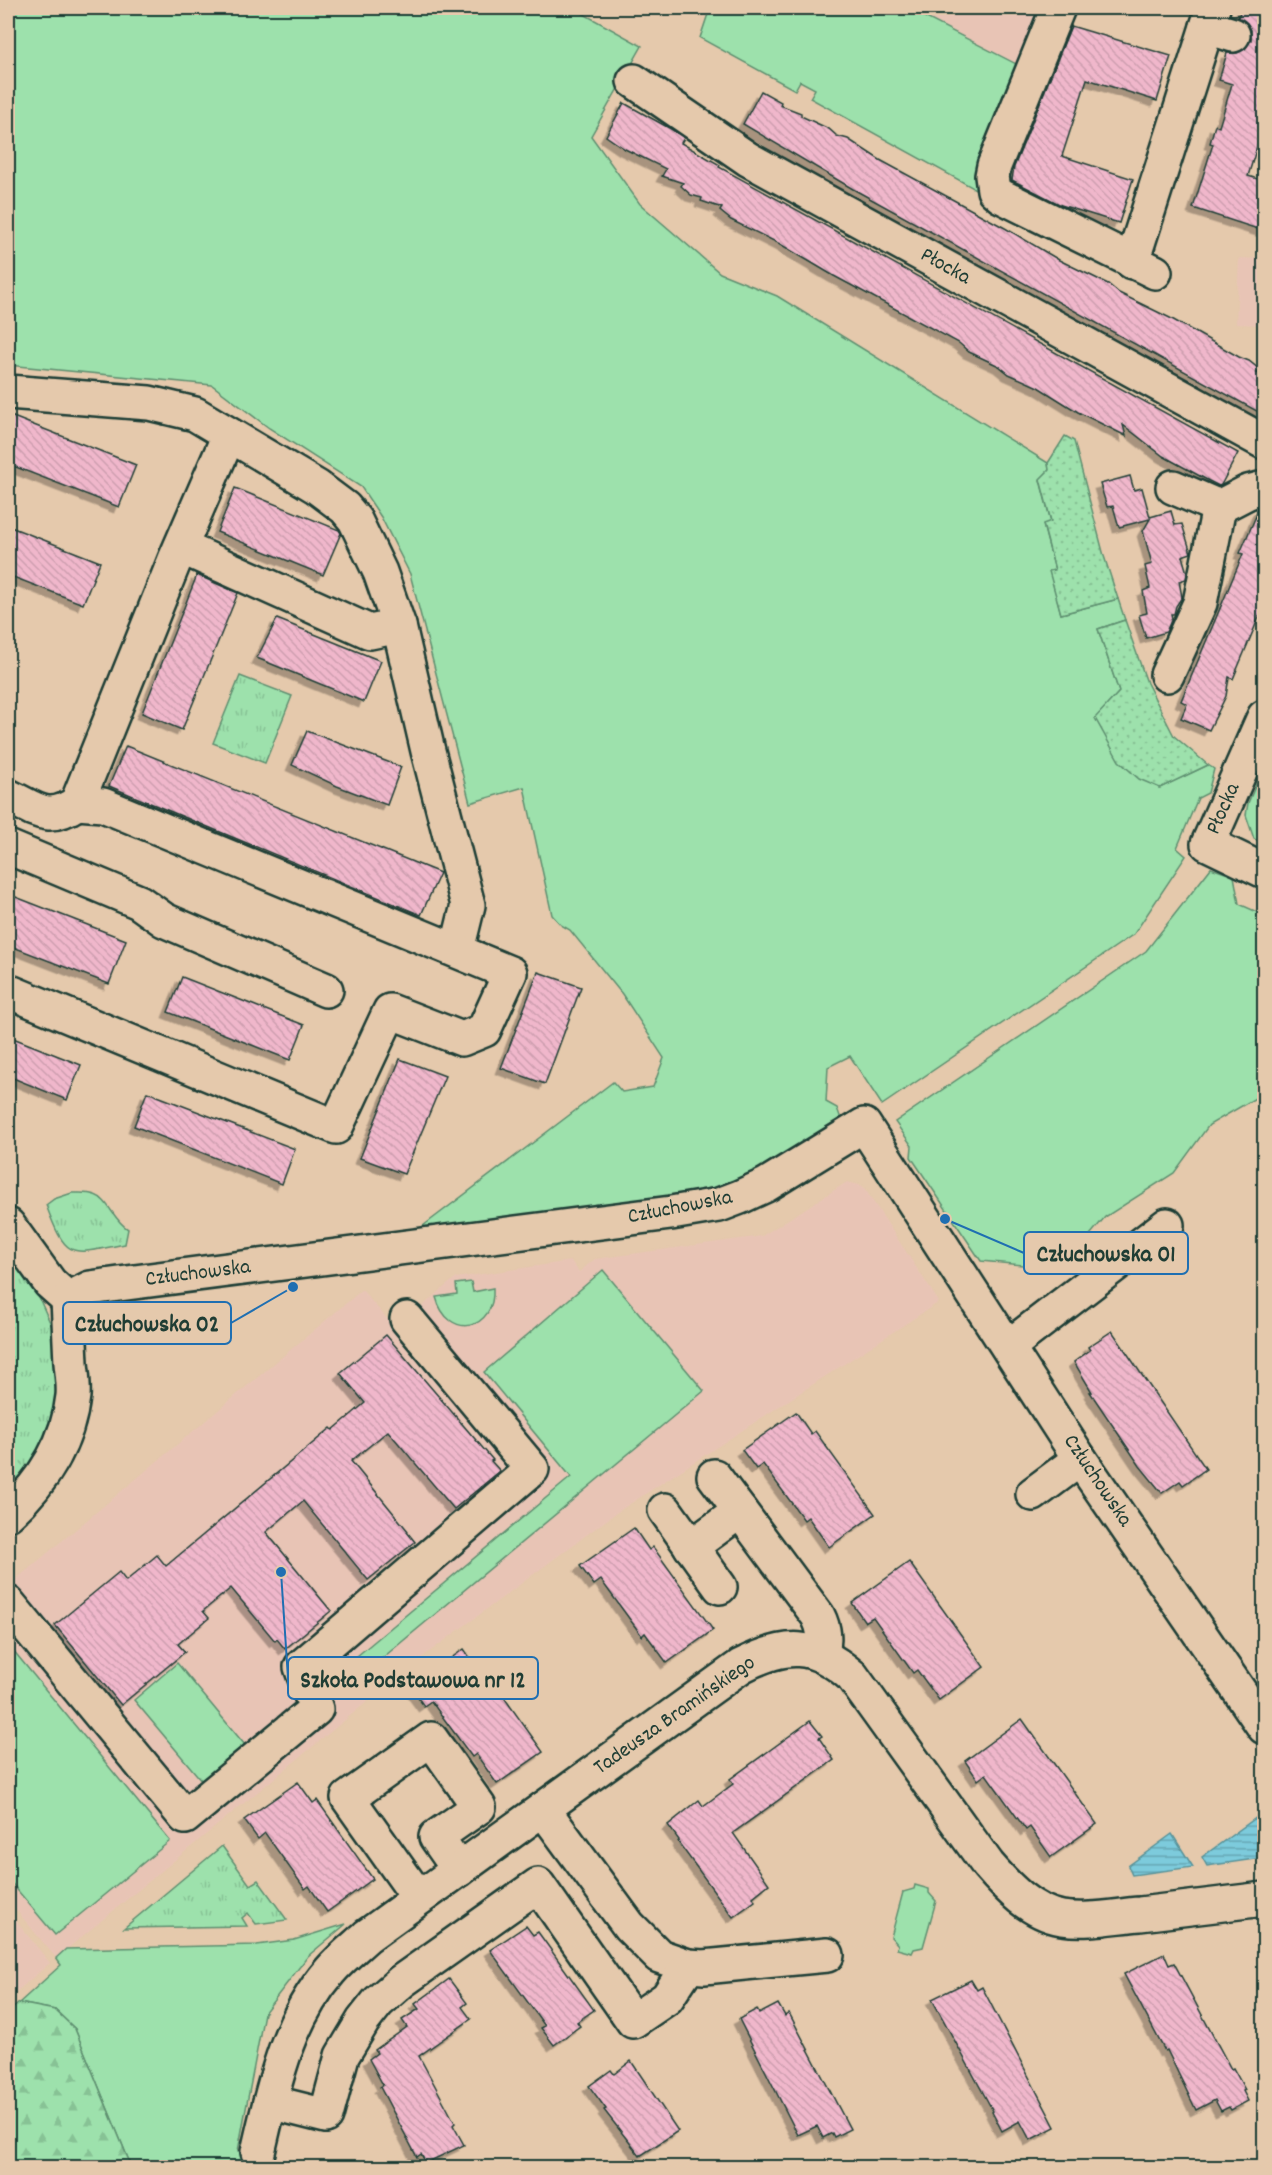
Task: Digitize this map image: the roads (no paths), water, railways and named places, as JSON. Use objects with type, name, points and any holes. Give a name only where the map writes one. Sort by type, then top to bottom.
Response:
[{"type":"street","points":[[1058,8],[994,166],[992,176],[994,190],[1001,196],[1143,267],[1135,211],[1186,53],[1218,23]]},
{"type":"street","name":"Płocka","points":[[634,81],[748,159],[1264,442]]},
{"type":"street","points":[[8,392],[149,403],[195,414],[317,487],[345,507],[355,520],[380,572],[399,626],[428,751],[468,905],[457,950]]},
{"type":"street","points":[[77,803],[229,435]]},
{"type":"street","points":[[1173,487],[1219,507]]},
{"type":"street","points":[[1219,507],[1248,492],[1264,488]]},
{"type":"street","points":[[1167,675],[1200,603],[1219,507]]},
{"type":"street","points":[[181,547],[370,632],[399,626]]},
{"type":"street","name":"Płocka","points":[[1264,717],[1209,844],[1264,872]]},
{"type":"street","points":[[8,796],[47,814],[64,811],[77,803],[103,805],[510,973],[484,1030],[462,1039],[390,1011],[336,1127],[8,991]]},
{"type":"street","points":[[8,847],[139,902],[164,920],[326,990]]},
{"type":"street","name":"Człuchowska","points":[[68,1299],[90,1288],[719,1205],[766,1185],[864,1125],[1080,1459],[1264,1727]]},
{"type":"street","points":[[8,1225],[50,1283],[68,1299],[73,1394],[67,1426],[58,1451],[29,1492],[8,1514]]},
{"type":"street","points":[[1008,1347],[1167,1225]]},
{"type":"street","points":[[8,1603],[185,1817],[316,1709],[301,1667],[532,1468],[407,1319]]},
{"type":"street","points":[[1033,1494],[1080,1459]]},
{"type":"street","points":[[714,1476],[818,1616],[824,1628],[825,1640],[822,1655]]},
{"type":"street","points":[[665,1510],[720,1587]]},
{"type":"street","points":[[691,1547],[740,1511]]},
{"type":"street","name":"Tadeusza Bramińskiego","points":[[258,2152],[283,2054],[311,1997],[330,1970],[367,1936],[419,1898],[741,1666],[766,1653],[786,1650],[812,1652],[838,1664],[852,1676],[988,1865],[1007,1887],[1043,1912],[1061,1918],[1094,1919],[1264,1899]]},
{"type":"street","points":[[419,1898],[348,1798],[431,1739],[479,1807],[436,1837],[459,1870]]},
{"type":"street","points":[[543,1809],[629,1926],[659,1956],[688,1966],[704,1967],[827,1955]]},
{"type":"street","points":[[270,2102],[326,2116],[342,2056],[363,2021],[378,2002],[402,1981],[538,1885],[633,2021],[667,1998],[688,1966]]},
{"type":"water","points":[[1264,1812],[1264,1852],[1261,1858],[1207,1866],[1202,1857]]},
{"type":"water","points":[[1172,1834],[1193,1867],[1132,1875],[1128,1866]]},
{"type":"place","name":"Człuchowska 01","points":[[945,1219]]},
{"type":"place","name":"Człuchowska 02","points":[[293,1287]]},
{"type":"place","name":"Szkoła Podstawowa nr 12","points":[[281,1572]]}]
